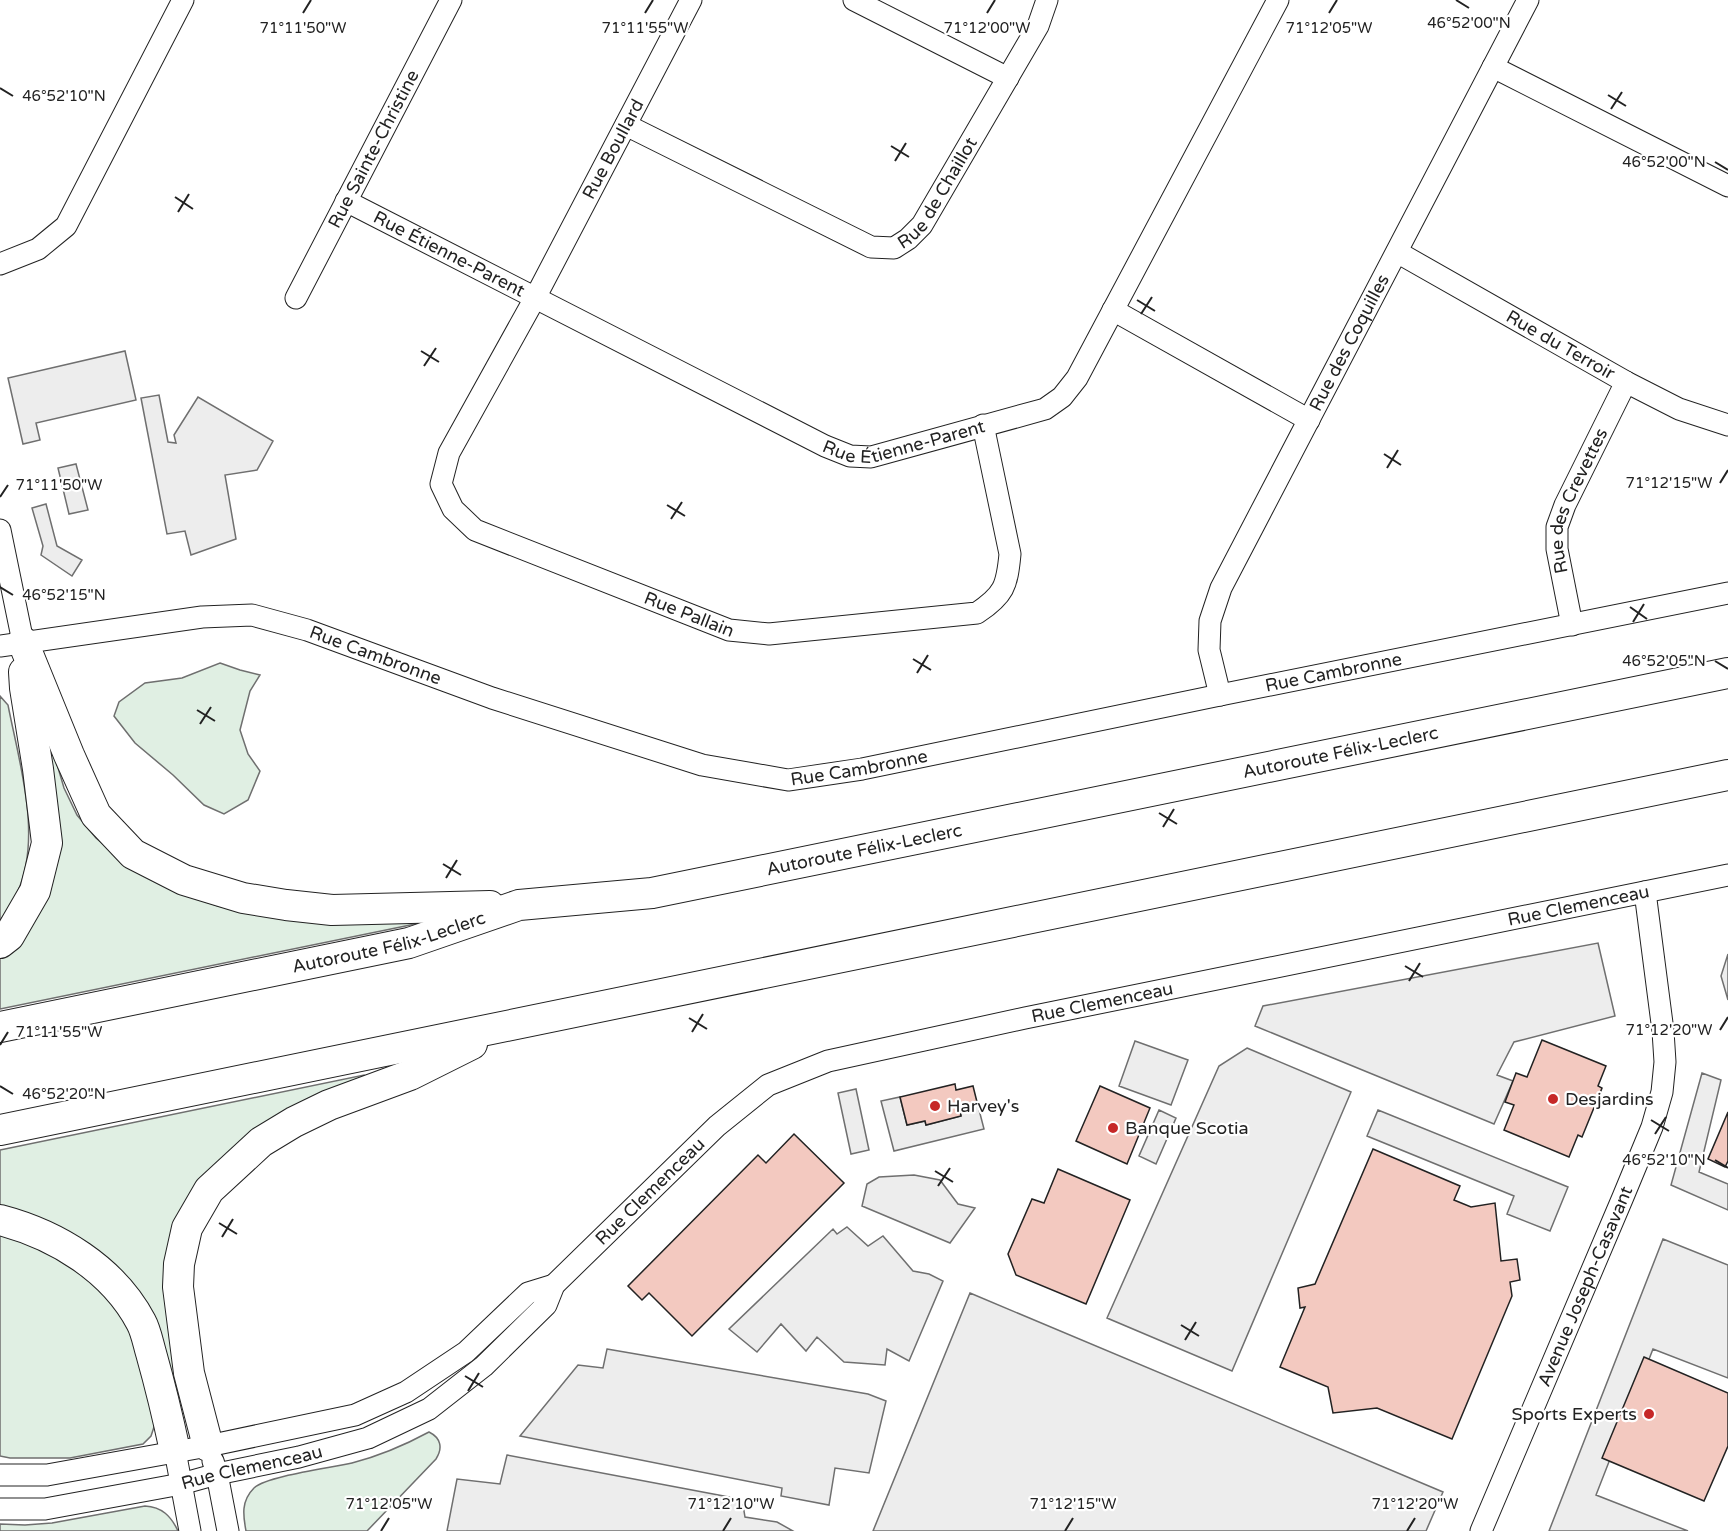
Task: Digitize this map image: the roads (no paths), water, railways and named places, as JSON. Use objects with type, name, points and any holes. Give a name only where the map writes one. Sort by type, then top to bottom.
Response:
[{"type":"highway","points":[[12,644],[96,815],[133,854],[184,880],[243,898],[286,905],[332,910],[519,905]]},
{"type":"highway","points":[[0,943],[9,936],[35,891],[47,843],[25,688],[12,644]]},
{"type":"highway","name":"Autoroute Félix-Leclerc","points":[[0,1027],[409,943],[519,905],[652,893],[1728,672]]},
{"type":"highway","points":[[0,1130],[1728,774]]},
{"type":"highway","points":[[213,1460],[189,1373],[178,1287],[179,1264],[188,1228],[209,1190],[261,1142],[294,1122],[410,1075],[509,1026]]},
{"type":"highway","points":[[0,1220],[34,1231],[64,1245],[108,1277],[127,1299],[142,1324],[159,1379],[176,1451]]},
{"type":"street","points":[[0,264],[38,249],[66,226],[183,0]]},
{"type":"street","name":"Rue Sainte-Christine","points":[[296,297],[451,0]]},
{"type":"street","name":"Rue Boullard","points":[[535,298],[691,0]]},
{"type":"street","points":[[854,0],[1008,78]]},
{"type":"street","name":"Rue de Chaillot","points":[[626,125],[871,247],[894,248],[908,239],[922,225],[1038,26],[1047,0]]},
{"type":"street","name":"Rue Étienne-Parent","points":[[346,201],[825,446],[850,456],[871,457],[1045,409],[1062,397],[1077,378],[1278,0]]},
{"type":"street","name":"Rue des Coquilles","points":[[1220,695],[1209,650],[1210,621],[1221,588],[1528,0]]},
{"type":"street","points":[[1493,67],[1728,186]]},
{"type":"street","name":"Rue du Terroir","points":[[1397,252],[1679,410],[1728,425]]},
{"type":"street","name":"Rue Pallain","points":[[535,298],[449,453],[441,484],[453,509],[475,531],[729,630],[769,634],[977,613],[993,602],[1002,590],[1008,575],[1010,554],[983,425]]},
{"type":"street","points":[[1113,310],[1309,420]]},
{"type":"street","name":"Rue des Crevettes","points":[[1572,625],[1557,549],[1557,527],[1565,505],[1626,382]]},
{"type":"street","points":[[0,530],[12,644]]},
{"type":"street","name":"Rue Cambronne","points":[[12,644],[202,617],[252,615],[307,630],[492,698],[702,765],[788,780],[862,770],[1728,592]]},
{"type":"street","name":"Rue Clemenceau","points":[[0,1475],[47,1475],[176,1451],[213,1460],[299,1457],[368,1438],[429,1409],[484,1366],[546,1305],[554,1286],[717,1126],[768,1085],[828,1061],[1728,875]]},
{"type":"street","name":"Avenue Joseph-Casavant","points":[[1481,1531],[1623,1197],[1652,1126],[1662,1092],[1665,1062],[1663,1030],[1645,892]]},
{"type":"street","name":"Rue Clemenceau","points":[[0,1509],[45,1509],[181,1484],[213,1460],[355,1415],[406,1392],[466,1352],[528,1293],[554,1286]]},
{"type":"street","points":[[176,1451],[190,1531]]},
{"type":"street","points":[[213,1460],[228,1531]]},
{"type":"place","name":"Desjardins","points":[[1553,1099]]},
{"type":"place","name":"Harvey's","points":[[935,1106]]},
{"type":"place","name":"Banque Scotia","points":[[1113,1128]]},
{"type":"place","name":"Sports Experts","points":[[1649,1414]]}]
